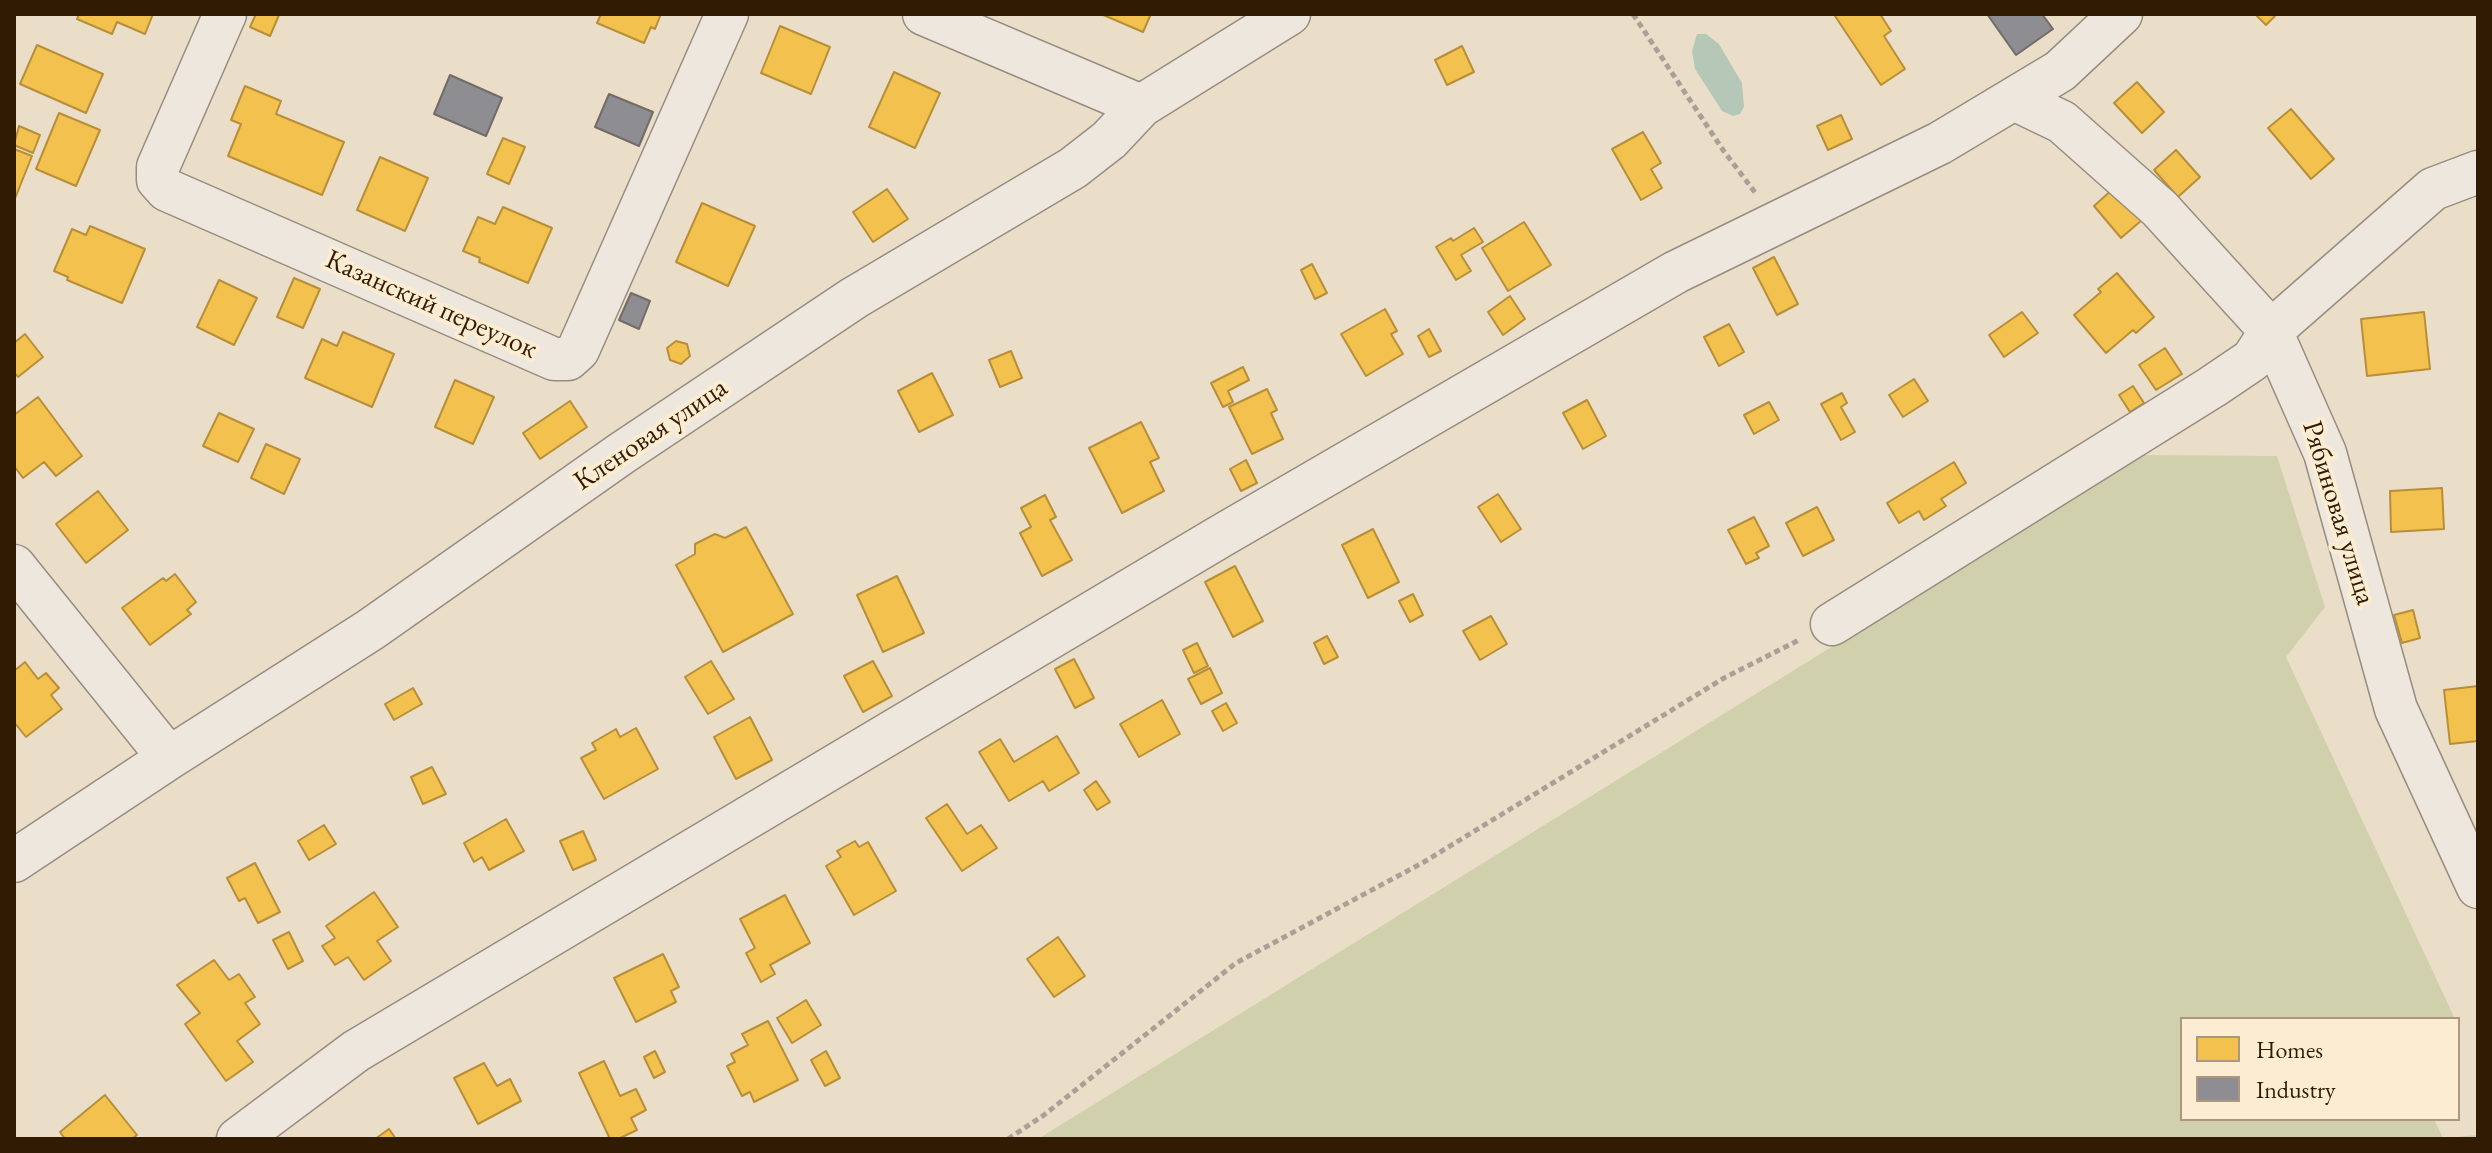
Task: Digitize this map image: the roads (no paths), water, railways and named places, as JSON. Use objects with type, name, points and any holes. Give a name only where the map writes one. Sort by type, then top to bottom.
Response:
[{"type":"street","name":"Казанский переулок","points":[[225,14],[158,167],[158,180],[167,190],[554,359],[568,359],[578,350],[727,14]]},
{"type":"street","points":[[924,14],[1141,106]]},
{"type":"street","name":"Кленовая улица","points":[[14,861],[370,630],[622,453],[854,298],[1073,168],[1109,140],[1141,106],[1289,14]]},
{"type":"street","points":[[238,1139],[356,1051],[1179,560],[1676,272],[1940,143],[2014,99],[2060,71],[2121,14]]},
{"type":"street","name":"Рябиновая улица","points":[[2014,99],[2062,122],[2160,209],[2271,331],[2325,453],[2396,709],[2478,887]]},
{"type":"street","points":[[1832,624],[2252,360],[2271,331],[2433,189],[2478,172]]},
{"type":"street","points":[[14,566],[169,758]]}]
